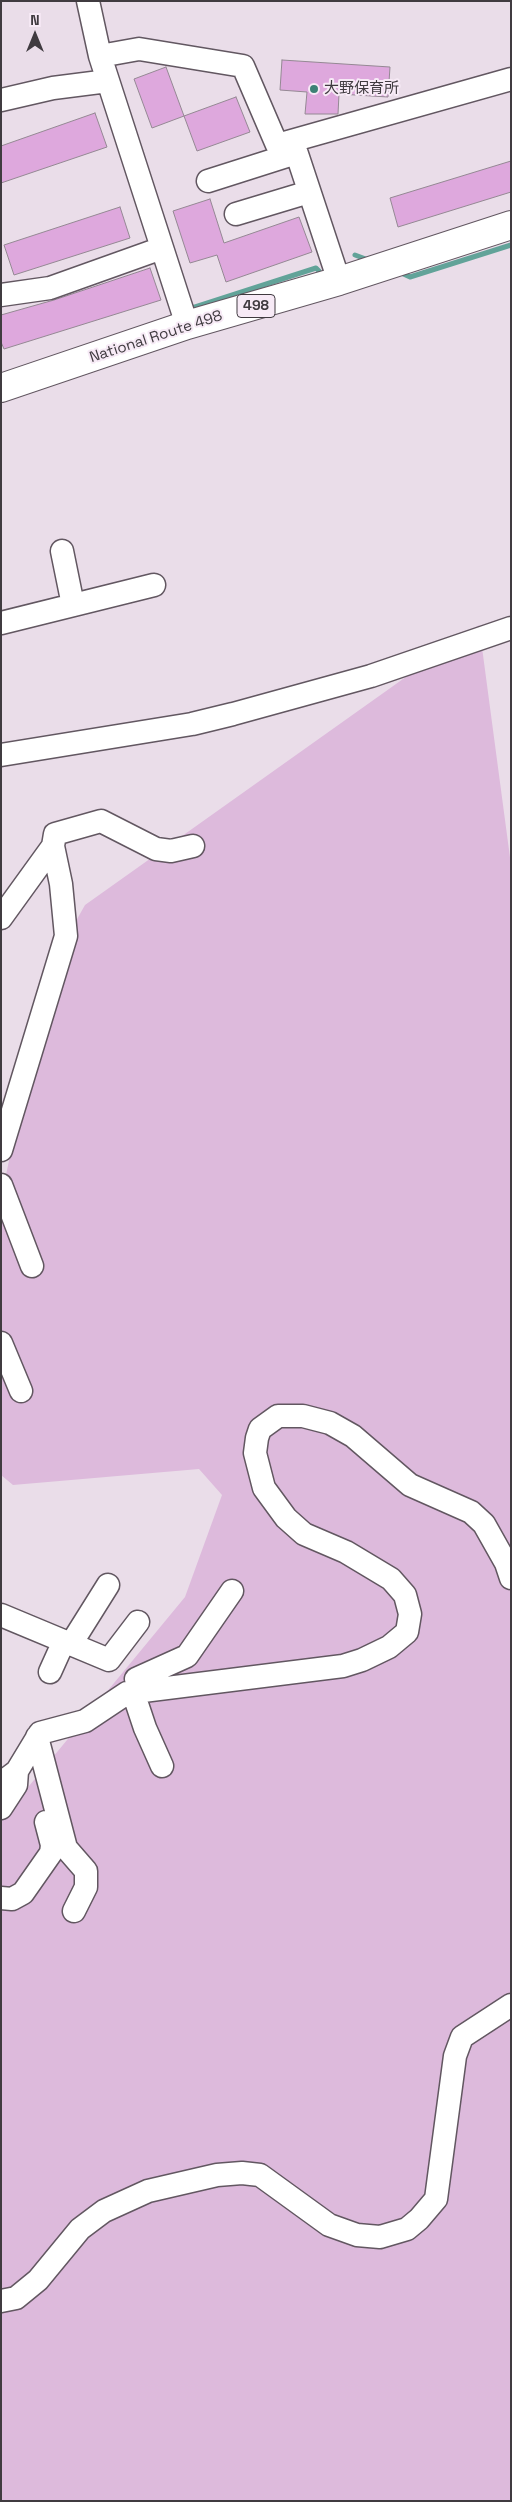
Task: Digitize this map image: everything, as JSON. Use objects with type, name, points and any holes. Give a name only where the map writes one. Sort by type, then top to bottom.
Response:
[{"type":"highway","name":"National Route 498","points":[[1,388],[187,325],[339,282],[511,225]]},
{"type":"street","points":[[88,1],[100,56],[187,325]]},
{"type":"street","points":[[100,56],[139,48],[243,66],[278,145],[295,148]]},
{"type":"street","points":[[208,181],[295,148],[511,79]]},
{"type":"street","points":[[1,100],[53,88],[108,81]]},
{"type":"street","points":[[295,148],[339,282]]},
{"type":"street","points":[[236,214],[309,192]]},
{"type":"street","points":[[1,294],[50,288],[162,248]]},
{"type":"street","points":[[62,551],[73,606]]},
{"type":"street","points":[[1,623],[154,585]]},
{"type":"street","points":[[1,755],[192,724],[371,676],[511,628]]},
{"type":"street","points":[[1,1150],[66,936],[61,884],[53,846],[55,834],[101,820],[156,849],[171,851],[193,846]]},
{"type":"street","points":[[1,918],[53,846]]},
{"type":"street","points":[[1,1185],[32,1266]]},
{"type":"street","points":[[1,1343],[21,1391]]},
{"type":"street","points":[[132,1688],[343,1666],[362,1660],[389,1647],[406,1632],[410,1614],[405,1594],[391,1580],[346,1552],[304,1534],[286,1518],[264,1488],[255,1454],[257,1438],[260,1430],[278,1416],[302,1416],[330,1422],[353,1436],[410,1485],[471,1512],[484,1524],[506,1563],[511,1578]]},
{"type":"street","points":[[50,1672],[67,1642],[108,1585]]},
{"type":"street","points":[[1,1808],[16,1785],[9,1777],[40,1733],[85,1721],[132,1688],[187,1656],[232,1591]]},
{"type":"street","points":[[1,1615],[109,1660],[138,1622]]},
{"type":"street","points":[[132,1688],[190,1670],[233,1667]]},
{"type":"street","points":[[132,1688],[145,1728],[162,1766]]},
{"type":"street","points":[[37,1737],[66,1848],[86,1871],[86,1887],[74,1911]]},
{"type":"street","points":[[3,1900],[12,1899],[23,1893],[50,1853],[52,1844],[42,1812],[52,1794]]},
{"type":"street","points":[[1,2301],[16,2298],[38,2280],[80,2229],[104,2211],[148,2191],[216,2175],[242,2173],[260,2175],[329,2225],[357,2235],[380,2237],[407,2229],[419,2219],[436,2199],[455,2056],[462,2037],[511,2006]]},
{"type":"shaded area","points":[[479,625],[511,865],[511,2501],[1,2501],[1,1820],[185,1597],[222,1495],[199,1469],[13,1485],[1,1475],[1,1199],[49,969],[85,905]]},
{"type":"building","points":[[282,60],[390,67],[388,97],[339,94],[338,114],[305,114],[307,92],[280,90]]},
{"type":"building","points":[[166,67],[184,116],[152,128],[134,79]]},
{"type":"building","points":[[236,97],[250,132],[197,151],[184,116]]},
{"type":"building","points":[[95,113],[107,147],[1,183],[1,146]]},
{"type":"building","points":[[511,161],[511,192],[398,227],[390,198]]},
{"type":"building","points":[[210,199],[224,243],[299,217],[312,252],[226,282],[217,255],[190,263],[173,211]]},
{"type":"building","points":[[120,207],[130,238],[14,275],[4,245]]},
{"type":"building","points":[[150,268],[161,300],[4,349],[1,342],[1,315],[54,300]]},
{"type":"waterway","points":[[399,272],[410,277],[511,245]]},
{"type":"waterway","points":[[355,255],[371,261]]},
{"type":"waterway","points":[[192,308],[316,268],[319,271]]},
{"type":"place","name":"大野保育所","points":[[314,89]]}]
